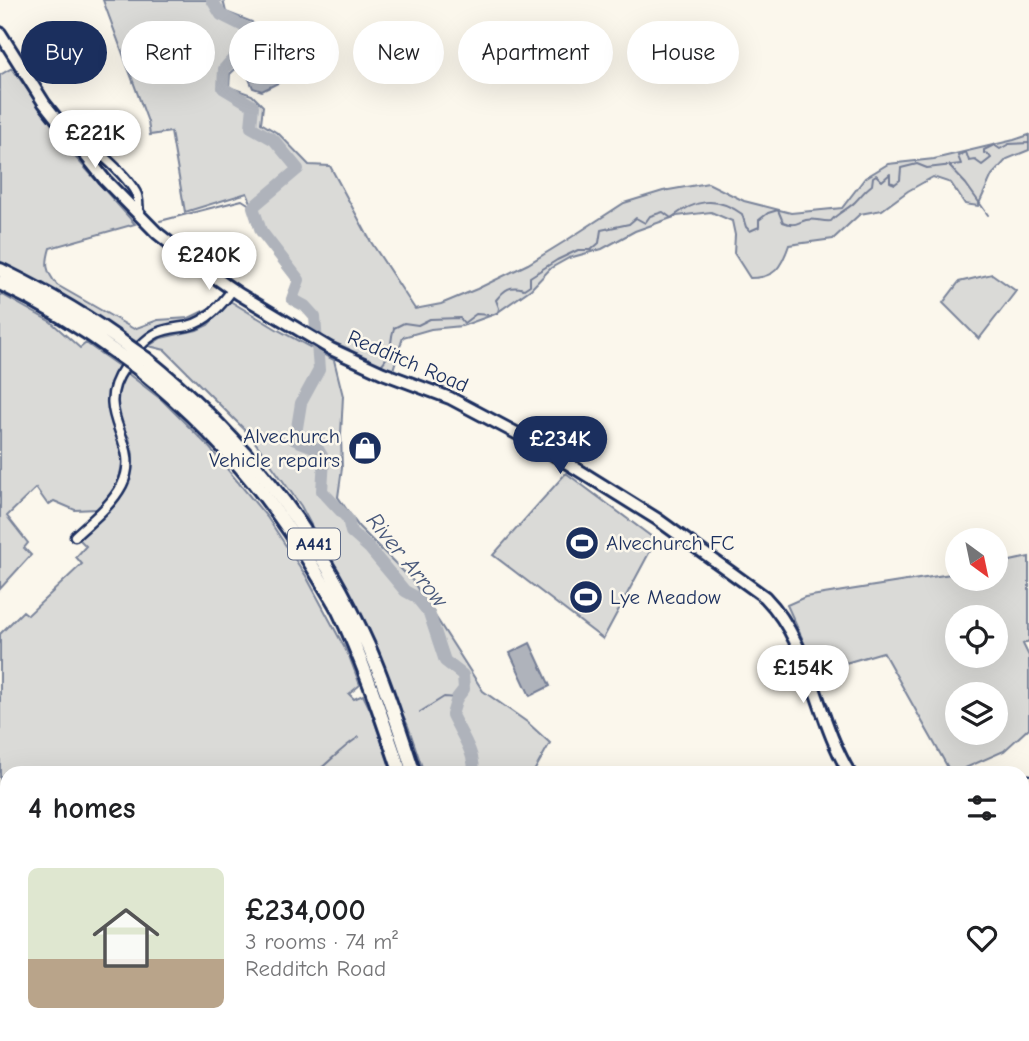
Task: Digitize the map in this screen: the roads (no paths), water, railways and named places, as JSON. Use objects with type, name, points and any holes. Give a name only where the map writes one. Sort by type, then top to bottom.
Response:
[{"type":"highway","name":"A441","points":[[0,270],[94,323],[125,351],[212,418],[266,477],[314,543],[346,601],[369,648],[411,766]]},
{"type":"highway","name":"A441","points":[[0,283],[125,351]]},
{"type":"highway","name":"A441","points":[[142,363],[255,483],[301,546],[337,607],[357,652],[376,698],[398,766]]},
{"type":"main road","name":"Redditch Road","points":[[0,33],[27,78],[105,180],[157,233],[180,252],[233,289],[331,349],[383,373],[450,398],[534,443],[657,519],[765,597],[778,610],[791,630],[833,742],[846,766]]},
{"type":"street","points":[[75,536],[108,505],[125,478],[127,452],[112,409],[113,391],[122,369],[147,340],[163,331],[202,321],[222,304],[233,289]]},
{"type":"waterway","name":"River Arrow","points":[[212,0],[221,15],[249,29],[252,37],[224,69],[223,88],[253,106],[251,127],[274,140],[298,169],[253,207],[261,231],[299,280],[292,299],[305,306],[315,317],[319,370],[301,403],[295,440],[318,449],[324,459],[322,491],[348,519],[351,532],[429,613],[445,661],[463,675],[464,689],[457,698],[452,715],[470,751],[474,766]]},
{"type":"waterway","points":[[382,364],[390,350],[394,328],[404,323],[418,325],[430,319],[460,318],[464,323],[476,314],[498,313],[496,300],[505,291],[515,287],[524,289],[530,285],[530,277],[557,260],[578,250],[591,250],[599,243],[601,230],[629,224],[636,218],[645,223],[650,216],[663,212],[671,218],[697,204],[714,202],[742,214],[750,231],[759,227],[759,220],[768,213],[778,210],[783,222],[790,224],[809,220],[831,221],[872,185],[876,175],[882,181],[890,174],[890,182],[895,184],[900,180],[901,168],[917,164],[927,168],[961,164],[958,156],[966,152],[969,161],[975,160],[982,165],[991,158],[984,150],[994,145],[1000,149],[1009,144],[1029,143]]},
{"type":"waterway","points":[[950,167],[988,215]]},
{"type":"waterway","points":[[160,221],[242,200],[253,207]]},
{"type":"waterway","points":[[317,333],[349,349]]},
{"type":"waterway","points":[[420,712],[444,697],[457,698]]},
{"type":"waterway","points":[[323,766],[359,737]]},
{"type":"place","name":"Alvechurch Vehicle repairs","points":[[365,448]]},
{"type":"place","name":"Alvechurch FC","points":[[582,543]]},
{"type":"place","name":"Lye Meadow","points":[[586,597]]}]
